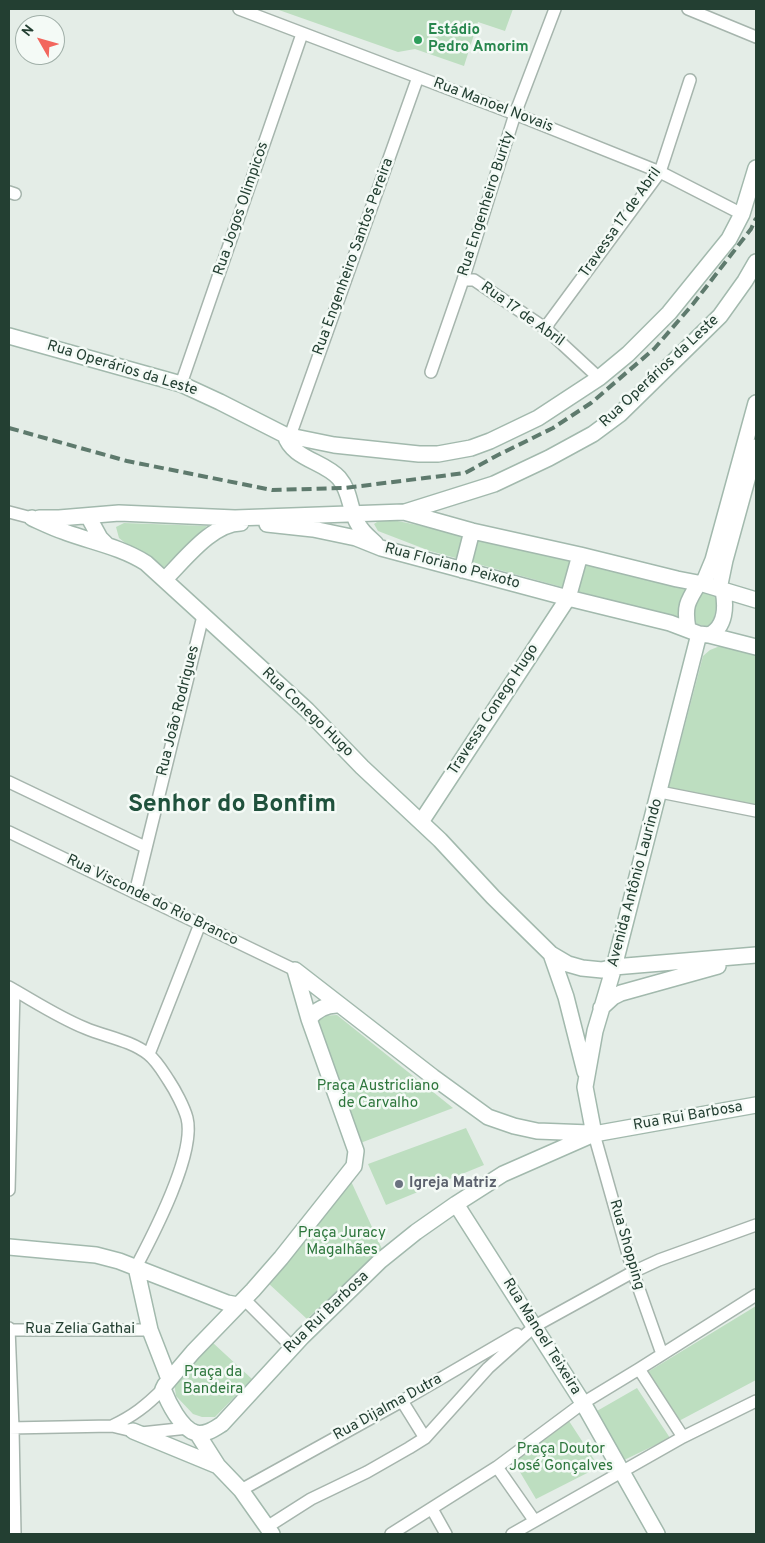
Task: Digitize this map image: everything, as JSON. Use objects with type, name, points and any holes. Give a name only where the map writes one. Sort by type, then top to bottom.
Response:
[{"type":"street","name":"Rua Manoel Novais","points":[[239,9],[515,114],[660,172],[742,214]]},
{"type":"street","name":"Rua Engenheiro Burity","points":[[431,372],[463,280],[515,114],[555,9]]},
{"type":"street","points":[[688,9],[756,37]]},
{"type":"street","name":"Rua Jogos Olimpicos","points":[[181,384],[302,34]]},
{"type":"street","name":"Rua Engenheiro Santos Pereira","points":[[288,436],[418,77]]},
{"type":"street","name":"Travessa 17 de Abril","points":[[545,328],[660,172],[690,80]]},
{"type":"street","name":"Rua Operários da Leste","points":[[9,336],[181,384],[288,436],[334,445],[419,454],[438,454],[471,448],[538,418],[600,378],[628,354],[669,313],[729,239],[742,214],[756,168]]},
{"type":"street","name":"Rua Operários da Leste","points":[[404,512],[494,484],[557,454],[593,434],[620,414],[720,316],[756,262]]},
{"type":"street","name":"Rua 17 de Abril","points":[[463,280],[474,280],[545,328],[600,378]]},
{"type":"street","points":[[756,403],[714,560],[701,584],[690,595],[686,612],[699,633],[714,632],[725,612],[721,590],[725,560],[756,447]]},
{"type":"street","points":[[288,436],[287,441],[295,451],[338,477],[350,499],[359,526],[381,548]]},
{"type":"street","points":[[9,512],[32,518],[59,518],[119,513],[235,518],[404,512],[472,531],[701,584],[756,600]]},
{"type":"street","points":[[88,516],[100,538],[107,545]]},
{"type":"street","name":"Rua Conego Hugo","points":[[32,518],[63,532],[132,554],[146,563],[307,710],[362,767],[440,840],[531,936],[551,954]]},
{"type":"street","name":"Rua Floriano Peixoto","points":[[163,578],[167,577],[186,557],[218,529],[234,523],[259,523],[314,529],[356,538],[381,548],[756,647]]},
{"type":"street","points":[[462,570],[472,531]]},
{"type":"street","name":"Travessa Conego Hugo","points":[[421,822],[568,598],[580,555]]},
{"type":"street","name":"Rua João Rodrigues","points":[[135,892],[203,616]]},
{"type":"street","name":"Avenida Antônio Laurindo","points":[[594,1134],[586,1087],[592,1045],[660,792],[699,633]]},
{"type":"street","points":[[9,782],[145,847]]},
{"type":"street","points":[[660,792],[756,811]]},
{"type":"street","name":"Rua Visconde do Rio Branco","points":[[9,832],[295,970]]},
{"type":"street","points":[[149,1054],[200,924]]},
{"type":"street","points":[[551,954],[568,964],[582,968],[602,970],[614,966],[756,955]]},
{"type":"street","points":[[551,954],[566,997],[587,1079]]},
{"type":"street","points":[[601,1008],[612,997],[621,993],[756,955]]},
{"type":"street","points":[[295,970],[433,1078],[488,1117],[536,1131],[594,1134]]},
{"type":"street","points":[[112,1426],[132,1417],[166,1384],[282,1258],[354,1166],[356,1151],[309,1019],[295,970]]},
{"type":"street","points":[[9,1190],[11,989],[85,1028],[129,1043],[149,1054],[172,1086],[187,1119],[186,1148],[178,1176],[156,1228],[136,1267],[150,1330],[172,1409],[193,1431],[218,1466],[241,1490],[270,1530],[311,1499],[367,1472],[425,1438],[488,1368],[535,1326],[633,1272],[659,1260],[756,1225]]},
{"type":"street","points":[[309,1019],[314,1013],[325,1007],[332,1004],[340,1005]]},
{"type":"street","name":"Rua Rui Barbosa","points":[[193,1431],[212,1430],[222,1424],[292,1347],[380,1261],[416,1232],[502,1174],[594,1134],[756,1105]]},
{"type":"street","name":"Rua Shopping","points":[[594,1134],[633,1272],[662,1354]]},
{"type":"street","name":"Rua Manoel Teixeira","points":[[456,1204],[583,1403],[657,1534]]},
{"type":"street","points":[[9,1247],[96,1255],[120,1261],[227,1303],[241,1302],[292,1347]]},
{"type":"street","points":[[391,1534],[497,1467],[583,1403],[756,1295]]},
{"type":"street","name":"Rua Dijalma Dutra","points":[[241,1490],[535,1326]]},
{"type":"street","points":[[9,1329],[15,1534]]},
{"type":"street","name":"Rua Zelia Gathai","points":[[9,1329],[150,1330]]},
{"type":"street","points":[[639,1369],[683,1437]]},
{"type":"street","points":[[402,1401],[425,1438]]},
{"type":"street","points":[[512,1534],[683,1437],[756,1401]]},
{"type":"street","points":[[11,1428],[112,1426],[141,1433],[193,1431]]},
{"type":"street","points":[[133,1431],[218,1466]]},
{"type":"street","points":[[497,1467],[534,1520]]},
{"type":"street","points":[[432,1509],[446,1534]]},
{"type":"green space","name":"Estádio Pedro Amorim","points":[[276,9],[513,9],[505,31],[478,22],[464,66],[415,49],[398,52]]},
{"type":"green space","points":[[383,518],[510,544],[719,593],[712,628],[430,551],[378,531],[374,524]]},
{"type":"green space","points":[[124,523],[207,526],[160,571],[119,538],[116,527]]},
{"type":"green space","points":[[725,644],[756,652],[756,807],[668,790],[703,656],[710,650]]},
{"type":"green space","name":"Praça Austricliano de Carvalho","points":[[337,1015],[453,1108],[355,1145],[315,1024],[320,1016]]},
{"type":"green space","name":"Praça Austricliano de Carvalho","points":[[466,1128],[484,1165],[386,1205],[368,1164]]},
{"type":"green space","name":"Praça Juracy Magalhães","points":[[350,1179],[382,1249],[307,1319],[268,1283]]},
{"type":"green space","points":[[756,1306],[756,1380],[677,1422],[646,1373]]},
{"type":"green space","name":"Praça da Bandeira","points":[[212,1342],[252,1379],[215,1417],[202,1417],[193,1414],[176,1396],[174,1382]]},
{"type":"green space","name":"Praça Doutor José Gonçalves","points":[[637,1388],[670,1438],[622,1461],[590,1415]]},
{"type":"green space","name":"Praça Doutor José Gonçalves","points":[[569,1421],[599,1467],[536,1499],[514,1462]]},
{"type":"railway","points":[[9,428],[127,461],[272,490],[345,488],[465,473],[553,428],[591,403],[654,349],[693,304],[751,229],[756,218]]},
{"type":"place","name":"Estádio Pedro Amorim","points":[[418,40]]},
{"type":"place","name":"Igreja Matriz","points":[[399,1184]]},
{"type":"district","name":"Senhor do Bonfim","points":[[232,806]]}]
